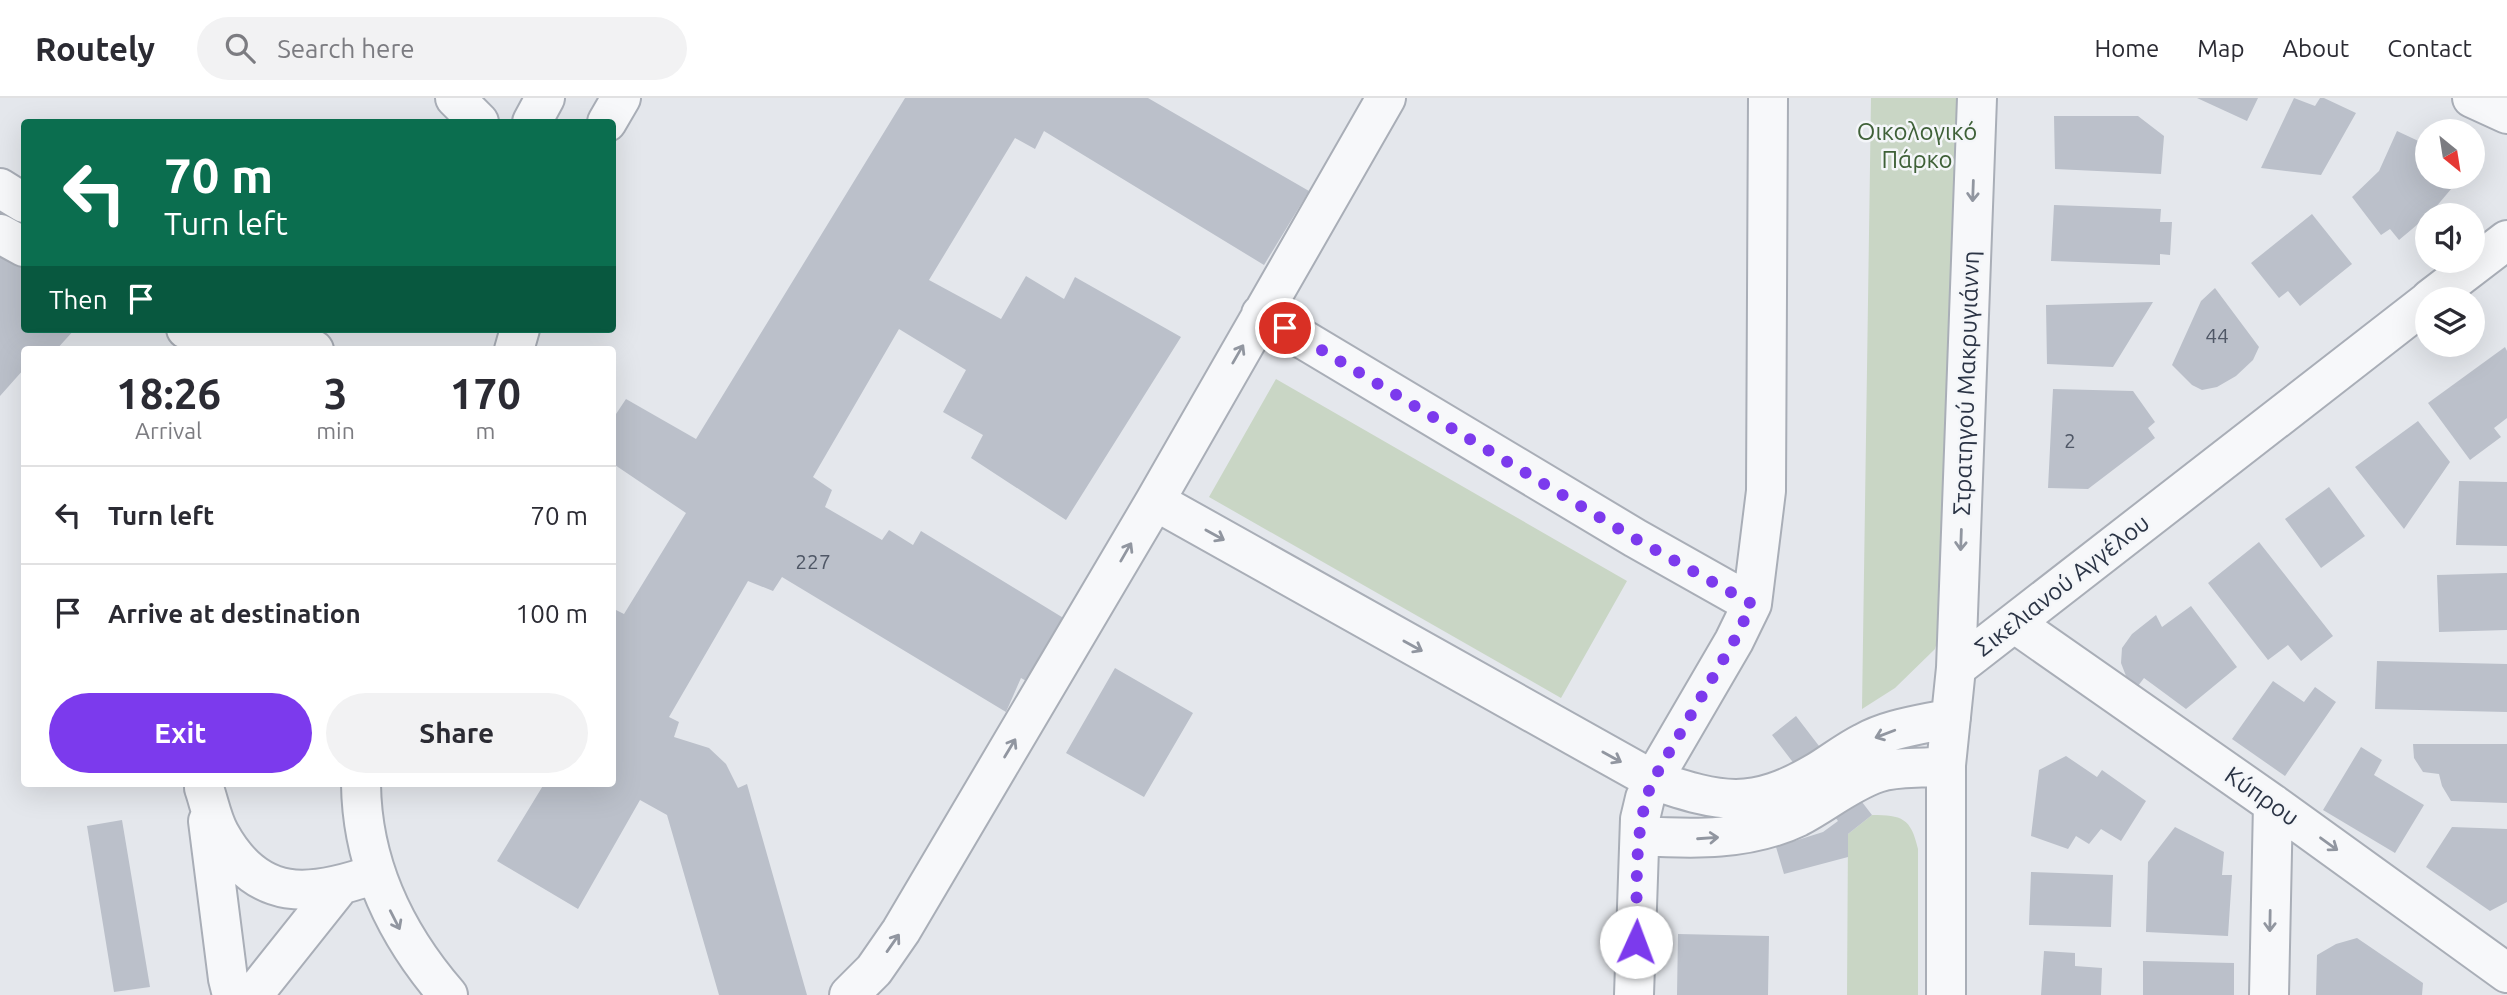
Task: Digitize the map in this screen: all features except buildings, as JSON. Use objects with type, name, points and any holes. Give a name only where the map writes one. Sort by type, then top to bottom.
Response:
[{"type":"street","points":[[454,98],[475,119]]},
{"type":"street","points":[[534,119],[545,98]]},
{"type":"street","points":[[609,119],[621,98]]},
{"type":"street","points":[[849,995],[874,970],[901,931],[1155,501],[1387,98]]},
{"type":"street","points":[[1634,995],[1643,809],[1653,780],[1734,641],[1752,604],[1766,491],[1768,98]]},
{"type":"street","name":"Στρατηγού Μακρυγιάννη","points":[[1956,668],[1977,98]]},
{"type":"street","points":[[2472,98],[2507,114]]},
{"type":"street","points":[[0,188],[21,201]]},
{"type":"street","points":[[0,234],[21,245]]},
{"type":"street","name":"Σικελιανού Αγγέλου","points":[[2446,287],[2507,240]]},
{"type":"street","name":"Σικελιανού Αγγέλου","points":[[1945,995],[1946,765],[1956,668],[2415,311]]},
{"type":"street","points":[[1261,314],[1634,538],[1752,604]]},
{"type":"street","points":[[205,333],[284,346]]},
{"type":"street","points":[[1155,501],[1653,780],[1701,796],[1731,800],[1762,797],[1788,787],[1873,738],[1893,730],[1951,718]]},
{"type":"street","name":"Κύπρου","points":[[2014,623],[2273,804],[2507,973]]},
{"type":"street","points":[[1640,836],[1701,839],[1766,829],[1797,817],[1858,780],[1881,771],[1931,769],[1946,765]]},
{"type":"street","points":[[204,787],[219,833],[239,862],[257,877],[281,887],[310,891],[339,887],[375,874]]},
{"type":"street","points":[[204,787],[232,995]]},
{"type":"street","points":[[361,787],[361,805],[375,874],[394,918],[413,951],[448,995]]},
{"type":"street","points":[[2269,995],[2273,804]]},
{"type":"street","points":[[253,995],[339,887]]},
{"type":"green space","name":"Οικολογικό Πάρκο","points":[[1871,98],[1965,98],[1945,613],[1935,649],[1895,688],[1862,709]]},
{"type":"green space","points":[[1276,379],[1627,581],[1561,698],[1209,497]]},
{"type":"green space","points":[[1872,815],[1904,820],[1912,831],[1918,849],[1918,995],[1847,995],[1848,834]]},
{"type":"route","points":[[1285,328],[1634,538],[1752,604],[1734,641],[1645,798],[1640,819],[1636,942]]}]
